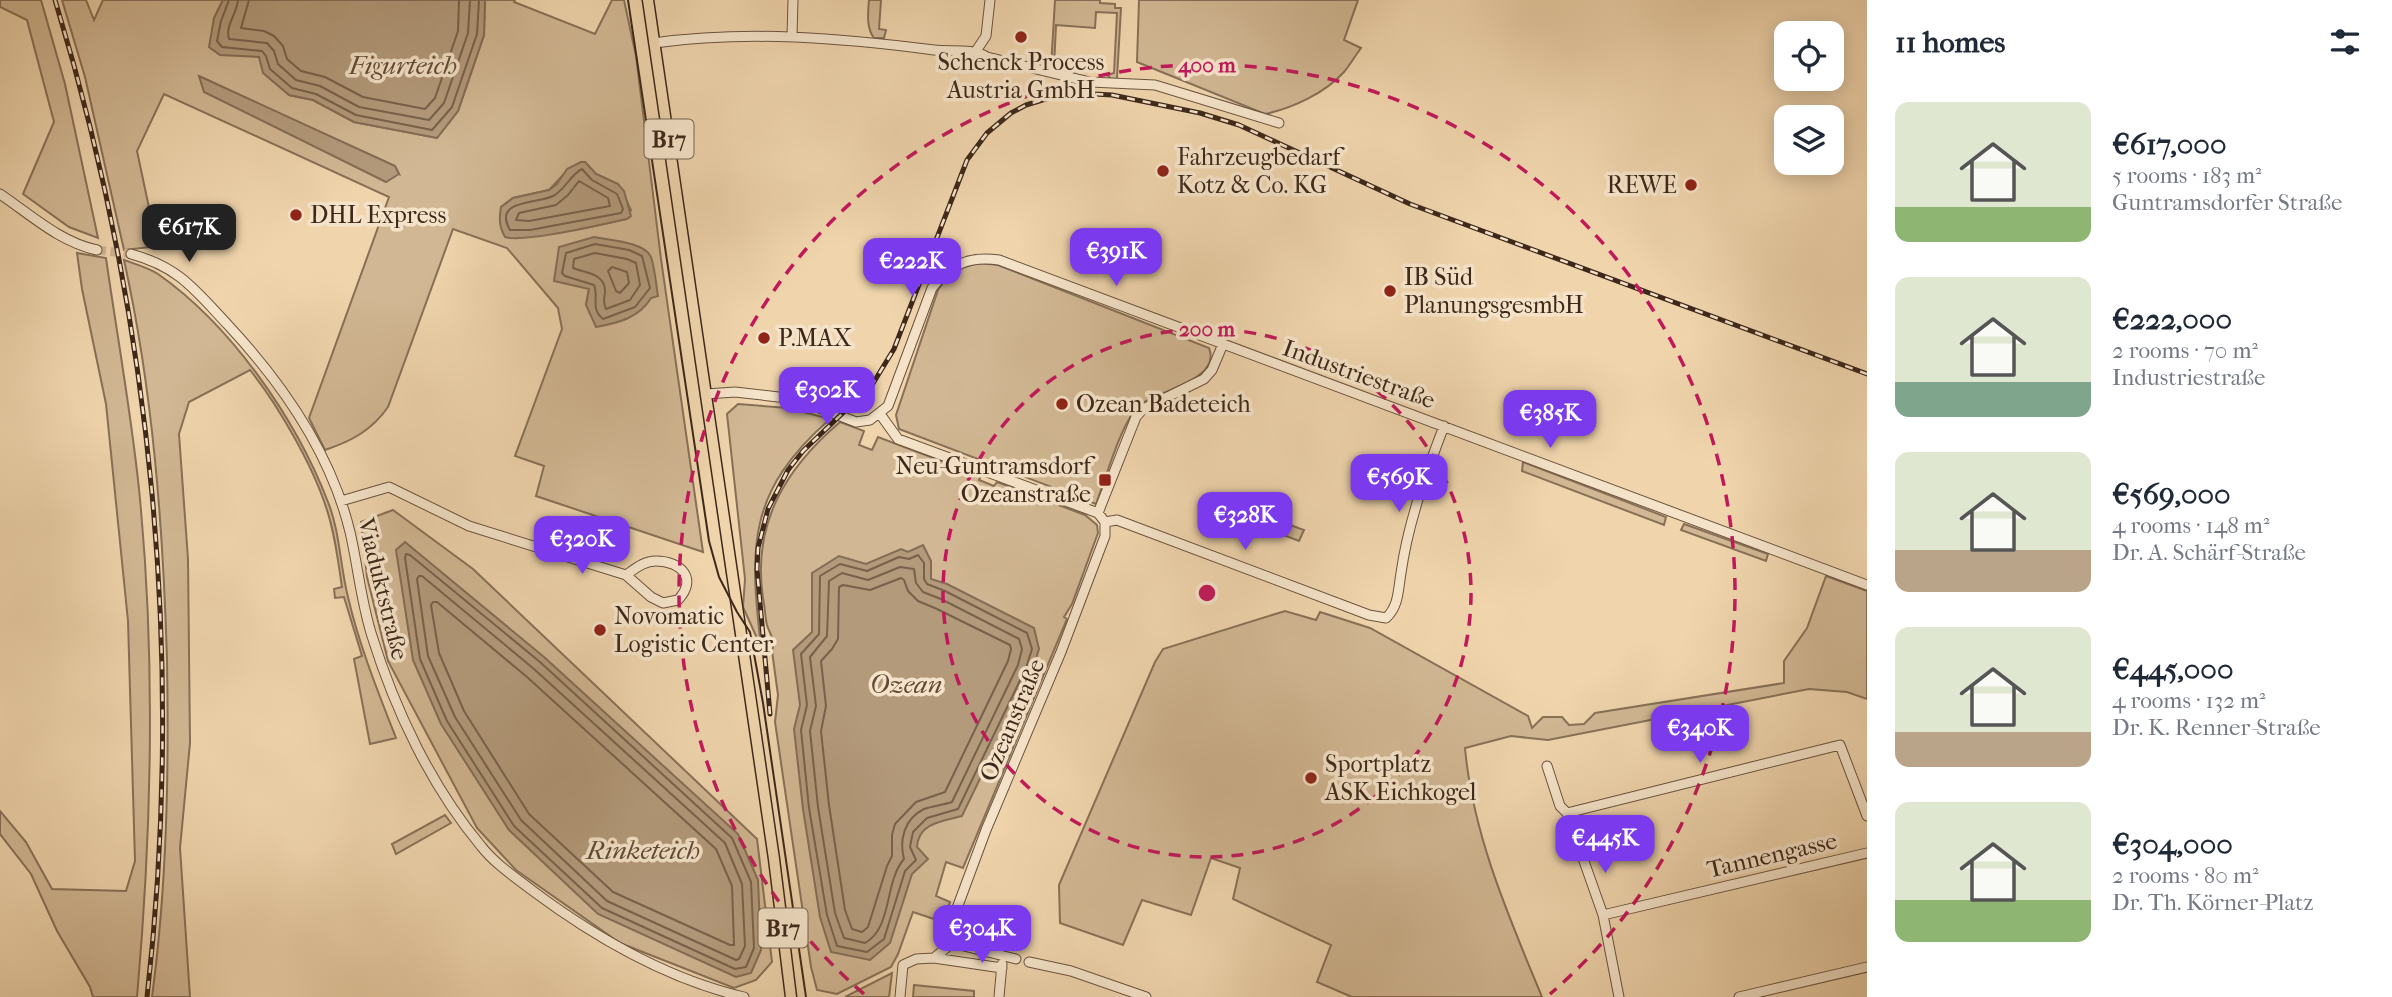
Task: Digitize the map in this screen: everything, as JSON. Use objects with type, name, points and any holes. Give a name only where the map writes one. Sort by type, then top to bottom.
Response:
[{"type":"main road","name":"B17","points":[[648,0],[774,859],[791,997]]},
{"type":"street","points":[[792,36],[793,0]]},
{"type":"street","points":[[976,51],[986,36],[990,0]]},
{"type":"street","points":[[654,43],[712,37],[792,36],[865,41],[954,52],[976,51],[986,57],[1090,82],[1155,85],[1279,123]]},
{"type":"street","points":[[0,194],[60,237],[97,250]]},
{"type":"street","name":"Viaduktstraße","points":[[131,254],[162,264],[175,272],[208,303],[271,374],[293,404],[323,459],[341,501],[372,635],[388,682],[426,764],[482,848],[505,870],[603,939],[646,961],[706,986],[744,997]]},
{"type":"street","name":"Industriestraße","points":[[880,414],[888,406],[932,288],[943,274],[966,260],[999,260],[1867,584]]},
{"type":"street","points":[[1098,513],[1136,416],[1143,409],[1204,379],[1212,370],[1223,344]]},
{"type":"street","points":[[706,394],[735,392],[796,399],[856,422],[870,420],[880,414],[898,439],[1098,513],[1105,523],[1117,520],[1369,615],[1386,618],[1395,609],[1411,527],[1444,426]]},
{"type":"street","points":[[341,501],[389,487],[469,526],[626,575],[651,597],[663,603],[678,600],[687,586],[686,576],[681,568],[671,563],[655,561],[642,564],[626,575]]},
{"type":"street","name":"Ozeanstraße","points":[[952,943],[950,927],[986,830],[1061,652],[1105,536],[1105,523]]},
{"type":"street","points":[[1567,813],[1840,745],[1867,817]]},
{"type":"street","points":[[1547,766],[1560,806],[1567,813],[1604,915],[1619,997]]},
{"type":"street","name":"Tannengasse","points":[[1604,915],[1867,853]]},
{"type":"street","points":[[934,958],[952,943],[1016,959]]},
{"type":"street","points":[[999,997],[1003,955]]},
{"type":"street","points":[[900,997],[903,965],[916,959],[934,958],[1002,968]]},
{"type":"street","points":[[1029,962],[1071,971],[1146,997]]},
{"type":"street","points":[[1739,997],[1867,967]]},
{"type":"shaded area","points":[[0,0],[41,0],[65,84],[98,238],[69,227],[23,194],[54,122],[27,20],[0,7]]},
{"type":"shaded area","points":[[62,0],[86,0],[94,20],[103,0],[223,0],[214,18],[259,57],[289,95],[313,100],[354,122],[437,138],[458,111],[484,35],[485,0],[515,0],[514,2],[595,34],[612,0],[624,0],[636,56],[661,259],[703,552],[536,496],[544,466],[515,456],[562,329],[558,308],[507,248],[453,229],[388,407],[361,434],[325,450],[309,418],[389,197],[164,94],[137,151],[151,217],[157,229],[150,247],[124,250],[85,77]],"holes":[[[199,77],[395,166],[399,174]],[[585,162],[596,174],[618,184],[631,210],[626,219],[581,229],[510,238],[501,207],[513,198],[549,190],[563,175]],[[589,289],[651,297],[648,302],[586,305]]]},
{"type":"shaded area","points":[[869,0],[881,0],[879,29],[886,30],[884,38],[874,38],[871,34],[868,20]]},
{"type":"shaded area","points":[[1055,0],[1100,0],[1100,3],[1115,4],[1115,8],[1121,8],[1115,80],[1107,75],[1114,73],[1117,13],[1096,12],[1095,28],[1056,25],[1054,67],[1060,68],[1057,71],[1046,69],[1051,67]]},
{"type":"shaded area","points":[[1139,0],[1358,0],[1344,40],[1361,48],[1344,72],[1328,87],[1297,104],[1265,114],[1137,62]]},
{"type":"shaded area","points":[[77,253],[106,258],[139,489],[148,616],[150,743],[146,870],[137,997],[93,997],[90,987],[57,931],[31,874],[0,834],[0,811],[26,842],[52,889],[126,891],[135,861],[128,621],[106,404]]},
{"type":"shaded area","points":[[124,260],[158,274],[185,295],[236,347],[280,407],[315,471],[332,513],[352,615],[396,738],[370,744],[354,659],[362,656],[344,597],[335,598],[334,589],[342,587],[326,507],[293,436],[250,370],[189,402],[179,434],[188,559],[190,743],[180,848],[190,997],[152,997],[166,828],[167,659],[155,459],[142,359]]},
{"type":"shaded area","points":[[981,263],[998,265],[1209,348],[1210,359],[1206,368],[1197,376],[1148,400],[1133,413],[1120,437],[1096,504],[899,429],[896,415],[938,290],[956,271]]},
{"type":"shaded area","points":[[738,404],[788,408],[830,419],[803,445],[783,471],[769,496],[760,522],[755,578],[761,647],[743,607],[745,579],[727,414]]},
{"type":"shaded area","points":[[840,422],[864,431],[859,445],[872,450],[878,437],[981,476],[979,480],[994,486],[997,482],[1085,515],[1097,525],[1098,533],[1072,604],[1064,617],[1067,619],[963,868],[946,862],[936,896],[950,902],[943,922],[913,912],[891,967],[837,994],[817,990],[811,967],[775,722],[778,695],[761,571],[768,522],[777,500],[803,459]]},
{"type":"shaded area","points":[[1523,462],[1666,517],[1664,525],[1522,471]]},
{"type":"shaded area","name":"Rinketeich","points":[[393,510],[473,569],[757,839],[772,962],[756,980],[734,988],[620,943],[516,870],[477,828],[388,661],[367,577],[361,522]]},
{"type":"shaded area","points":[[1282,522],[1304,530],[1299,541],[1278,533]]},
{"type":"shaded area","points":[[1684,524],[1768,554],[1766,561],[1681,530]]},
{"type":"shaded area","points":[[1826,576],[1867,591],[1867,699],[1847,692],[1809,689],[1548,740],[1511,736],[1465,748],[1469,781],[1484,844],[1505,906],[1542,997],[1352,997],[1317,982],[1331,945],[1233,899],[1240,868],[1211,858],[1191,915],[1142,900],[1123,945],[1060,923],[1059,885],[1163,649],[1285,611],[1316,620],[1320,612],[1370,628],[1528,716],[1532,728],[1543,717],[1562,717],[1569,725],[1584,724],[1595,713],[1784,683],[1784,661],[1807,628]]},
{"type":"shaded area","points":[[445,815],[451,823],[396,854],[392,844]]},
{"type":"shaded area","points":[[892,973],[889,997],[845,997]]},
{"type":"shaded area","points":[[914,985],[974,991],[974,997],[913,997]]},
{"type":"water","name":"Figurteich","points":[[223,0],[485,0],[484,35],[458,111],[437,138],[354,122],[313,100],[289,95],[263,73],[259,57],[220,55],[209,47],[214,18]]},
{"type":"water","points":[[199,76],[395,166],[399,174],[386,182],[204,92]]},
{"type":"water","points":[[585,162],[596,174],[618,184],[624,191],[631,216],[546,235],[505,237],[500,222],[501,207],[513,198],[549,190],[557,184],[567,169]]},
{"type":"water","points":[[594,237],[626,243],[647,252],[651,257],[658,296],[651,298],[634,315],[596,327],[586,305],[589,289],[554,281],[559,247]]},
{"type":"water","name":"Rinketeich","points":[[405,542],[544,657],[738,834],[758,880],[761,950],[751,973],[736,977],[598,914],[509,830],[441,724],[413,660],[396,550]]},
{"type":"water","name":"Ozean","points":[[923,545],[931,561],[931,579],[947,584],[1034,628],[1039,649],[1032,671],[962,816],[933,824],[918,839],[917,847],[928,859],[912,874],[890,943],[870,960],[831,952],[820,917],[794,729],[800,705],[793,650],[812,632],[812,573],[839,556],[866,564],[901,549],[908,552]]},
{"type":"tunnel","points":[[97,250],[131,254]]},
{"type":"tram line","points":[[628,0],[709,541],[719,577],[750,632],[806,997]]},
{"type":"railway","points":[[55,0],[89,121],[116,244],[137,368],[152,494],[160,619],[162,745],[158,871],[147,997]]},
{"type":"railway","points":[[770,714],[757,569],[758,548],[768,509],[788,470],[803,451],[872,385],[894,349],[967,160],[987,133],[1011,113],[1026,105],[1076,93],[1112,95],[1200,113],[1239,125],[1410,204],[1867,374]]},
{"type":"place","name":"Schenck Process Austria GmbH","points":[[1021,37]]},
{"type":"place","name":"Fahrzeugbedarf Kotz & Co. KG","points":[[1163,171]]},
{"type":"place","name":"REWE","points":[[1691,185]]},
{"type":"place","name":"DHL Express","points":[[296,215]]},
{"type":"place","name":"IB Süd PlanungsgesmbH","points":[[1390,291]]},
{"type":"place","name":"P.MAX","points":[[764,338]]},
{"type":"place","name":"Ozean Badeteich","points":[[1062,404]]},
{"type":"place","name":"Neu-Guntramsdorf Ozeanstraße","points":[[1105,480]]},
{"type":"place","name":"Novomatic Logistic Center","points":[[600,630]]},
{"type":"place","name":"Sportplatz ASK Eichkogel","points":[[1311,778]]}]
